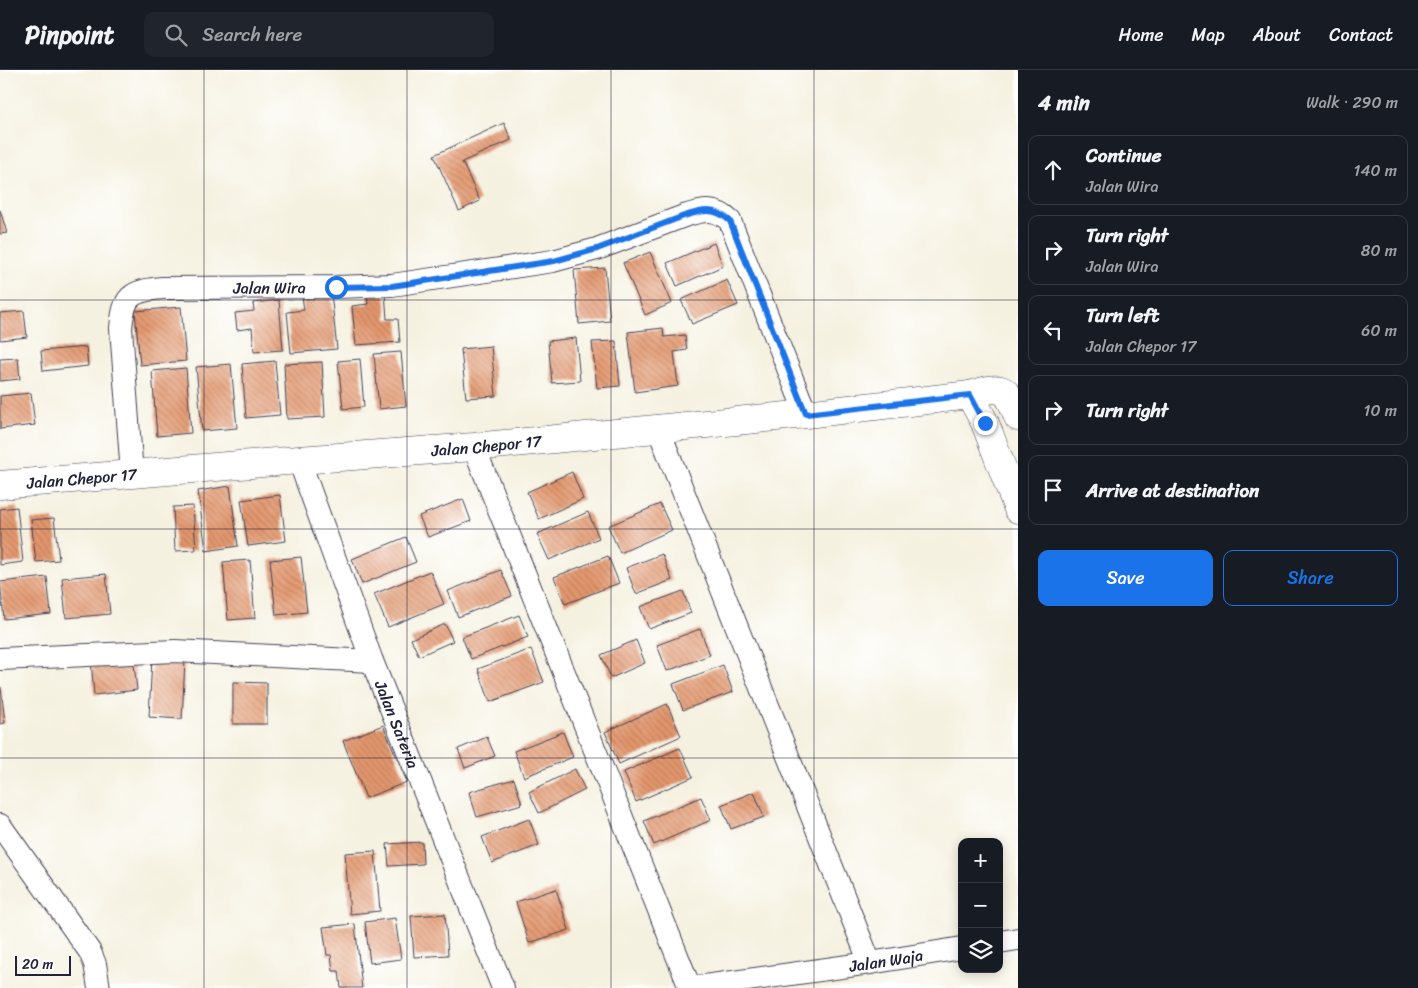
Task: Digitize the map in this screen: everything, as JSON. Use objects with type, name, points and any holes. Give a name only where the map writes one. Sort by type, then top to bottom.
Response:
[{"type":"street","name":"Jalan Wira","points":[[132,474],[121,328],[123,309],[126,302],[138,292],[162,288],[392,286],[554,261],[597,249],[699,211],[716,211],[723,214],[730,221],[806,414]]},
{"type":"street","name":"Jalan Chepor 17","points":[[0,485],[474,447],[806,414],[970,395],[992,388],[1005,392],[1017,413]]},
{"type":"street","points":[[970,395],[985,423],[1018,509]]},
{"type":"street","points":[[658,428],[870,963]]},
{"type":"street","points":[[474,447],[690,988]]},
{"type":"street","name":"Jalan Sateria","points":[[299,460],[372,661],[503,988]]},
{"type":"street","points":[[0,659],[175,651],[372,661]]},
{"type":"street","points":[[0,825],[90,952],[95,964],[99,988]]},
{"type":"street","points":[[1003,941],[1018,939]]},
{"type":"street","name":"Jalan Waja","points":[[690,988],[958,949]]},
{"type":"building","points":[[504,123],[511,140],[462,162],[480,201],[459,211],[434,155]]},
{"type":"building","points":[[0,210],[7,233],[0,234]]},
{"type":"building","points":[[714,243],[723,266],[677,286],[667,263]]},
{"type":"building","points":[[650,252],[672,303],[645,315],[623,263]]},
{"type":"building","points":[[605,268],[610,321],[579,324],[574,270]]},
{"type":"building","points":[[727,280],[738,305],[692,324],[681,300]]},
{"type":"building","points":[[385,292],[387,319],[398,319],[400,342],[356,345],[352,306],[368,304],[367,294]]},
{"type":"building","points":[[331,293],[337,349],[291,353],[287,312],[304,310],[302,296]]},
{"type":"building","points":[[279,300],[283,350],[254,352],[252,328],[237,330],[235,313],[254,311],[253,303]]},
{"type":"building","points":[[181,307],[186,361],[140,365],[135,311]]},
{"type":"building","points":[[24,311],[27,337],[0,340],[0,313]]},
{"type":"building","points":[[663,328],[664,337],[685,335],[687,350],[674,352],[678,386],[635,392],[628,332]]},
{"type":"building","points":[[576,338],[580,381],[552,383],[548,341]]},
{"type":"building","points":[[616,341],[620,386],[597,388],[592,342]]},
{"type":"building","points":[[491,346],[496,396],[466,398],[461,349]]},
{"type":"building","points":[[86,347],[88,366],[43,371],[41,351]]},
{"type":"building","points":[[401,352],[406,406],[379,409],[374,354]]},
{"type":"building","points":[[18,358],[20,379],[0,381],[0,359]]},
{"type":"building","points":[[360,359],[364,407],[343,409],[338,361]]},
{"type":"building","points":[[275,361],[280,415],[246,418],[242,364]]},
{"type":"building","points":[[322,362],[325,417],[287,419],[284,364]]},
{"type":"building","points":[[231,364],[237,428],[202,431],[196,367]]},
{"type":"building","points":[[186,368],[191,433],[157,436],[152,371]]},
{"type":"building","points":[[31,393],[35,425],[0,429],[0,396]]},
{"type":"building","points":[[572,472],[583,499],[539,519],[527,492]]},
{"type":"building","points":[[230,486],[238,546],[206,551],[198,491]]},
{"type":"building","points":[[280,495],[286,541],[248,546],[241,500]]},
{"type":"building","points":[[463,499],[471,521],[428,537],[419,516]]},
{"type":"building","points":[[660,504],[672,530],[620,553],[608,526]]},
{"type":"building","points":[[193,506],[196,550],[175,551],[173,507]]},
{"type":"building","points":[[17,507],[23,562],[0,565],[0,509]]},
{"type":"building","points":[[588,512],[599,538],[549,560],[537,534]]},
{"type":"building","points":[[54,518],[59,560],[36,562],[31,520]]},
{"type":"building","points":[[406,537],[416,562],[362,584],[352,559]]},
{"type":"building","points":[[662,554],[672,580],[636,594],[626,568]]},
{"type":"building","points":[[608,556],[619,583],[565,604],[554,577]]},
{"type":"building","points":[[301,557],[307,612],[276,615],[270,560]]},
{"type":"building","points":[[250,560],[255,618],[228,620],[223,562]]},
{"type":"building","points":[[501,570],[512,596],[458,617],[448,591]]},
{"type":"building","points":[[430,571],[444,604],[388,627],[374,594]]},
{"type":"building","points":[[106,574],[110,614],[66,618],[62,578]]},
{"type":"building","points":[[47,577],[51,614],[4,619],[0,582]]},
{"type":"building","points":[[683,591],[691,613],[649,629],[640,607]]},
{"type":"building","points":[[519,615],[528,637],[471,659],[462,637]]},
{"type":"building","points":[[445,624],[453,641],[419,656],[411,639]]},
{"type":"building","points":[[700,629],[710,655],[667,671],[657,645]]},
{"type":"building","points":[[636,640],[645,663],[611,678],[601,655]]},
{"type":"building","points":[[531,649],[544,682],[490,702],[478,669]]},
{"type":"building","points":[[133,656],[137,690],[94,695],[91,660]]},
{"type":"building","points":[[152,658],[185,660],[182,719],[149,717]]},
{"type":"building","points":[[723,665],[733,692],[683,710],[673,684]]},
{"type":"building","points":[[233,682],[267,683],[267,724],[233,724]]},
{"type":"building","points":[[0,687],[5,723],[0,724]]},
{"type":"building","points":[[667,704],[681,736],[619,764],[605,732]]},
{"type":"building","points":[[383,725],[407,782],[366,798],[343,741]]},
{"type":"building","points":[[563,732],[573,757],[524,777],[514,751]]},
{"type":"building","points":[[487,737],[495,756],[465,768],[458,749]]},
{"type":"building","points":[[680,748],[693,777],[636,802],[624,772]]},
{"type":"building","points":[[575,769],[585,790],[539,813],[529,792]]},
{"type":"building","points":[[514,779],[522,804],[477,817],[469,792]]},
{"type":"building","points":[[754,792],[764,817],[731,829],[721,805]]},
{"type":"building","points":[[701,797],[711,820],[654,845],[644,821]]},
{"type":"building","points":[[529,819],[539,845],[492,863],[482,837]]},
{"type":"building","points":[[422,842],[423,864],[389,866],[387,844]]},
{"type":"building","points":[[375,851],[380,911],[350,914],[345,853]]},
{"type":"building","points":[[556,889],[569,930],[529,943],[516,902]]},
{"type":"building","points":[[445,914],[448,955],[414,957],[411,916]]},
{"type":"building","points":[[395,918],[401,959],[370,963],[365,922]]},
{"type":"building","points":[[355,924],[362,988],[341,988],[339,971],[333,971],[331,955],[327,955],[323,927]]},
{"type":"route","points":[[336,287],[392,286],[554,261],[597,249],[699,211],[716,211],[723,214],[730,221],[806,414],[970,395],[985,423]]}]
